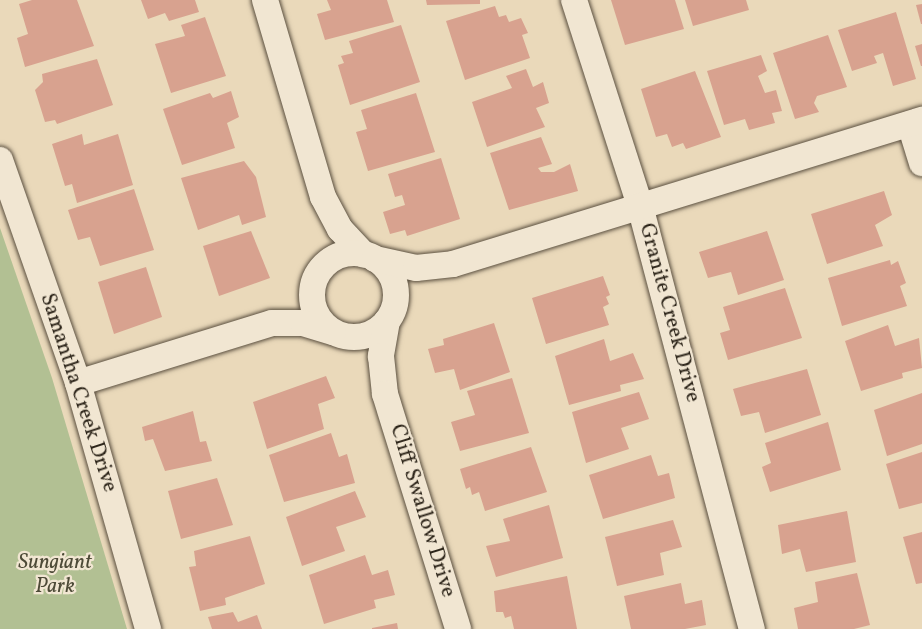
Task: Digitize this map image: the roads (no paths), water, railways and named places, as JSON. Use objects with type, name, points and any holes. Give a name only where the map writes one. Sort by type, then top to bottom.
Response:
[{"type":"street","points":[[265,0],[323,197],[340,228],[391,276],[395,293],[390,316]]},
{"type":"street","name":"Granite Creek Drive","points":[[574,0],[640,206],[752,629]]},
{"type":"street","points":[[78,384],[257,327],[288,309],[318,274],[340,255],[369,257],[416,268],[453,264],[916,122],[922,163]]},
{"type":"street","name":"Samantha Creek Drive","points":[[2,172],[78,384],[148,629]]},
{"type":"street","points":[[323,197],[325,242],[312,291],[316,315],[338,334]]},
{"type":"street","points":[[257,327],[303,323],[338,334],[368,335],[390,316],[416,285],[453,264]]},
{"type":"street","name":"Cliff Swallow Drive","points":[[390,316],[381,356],[385,394],[458,629]]},
{"type":"street","name":"Cliff Swallow Drive","points":[[338,334],[365,359],[385,394]]},
{"type":"park label","name":"Sungiant Park","points":[[55,575]]}]
